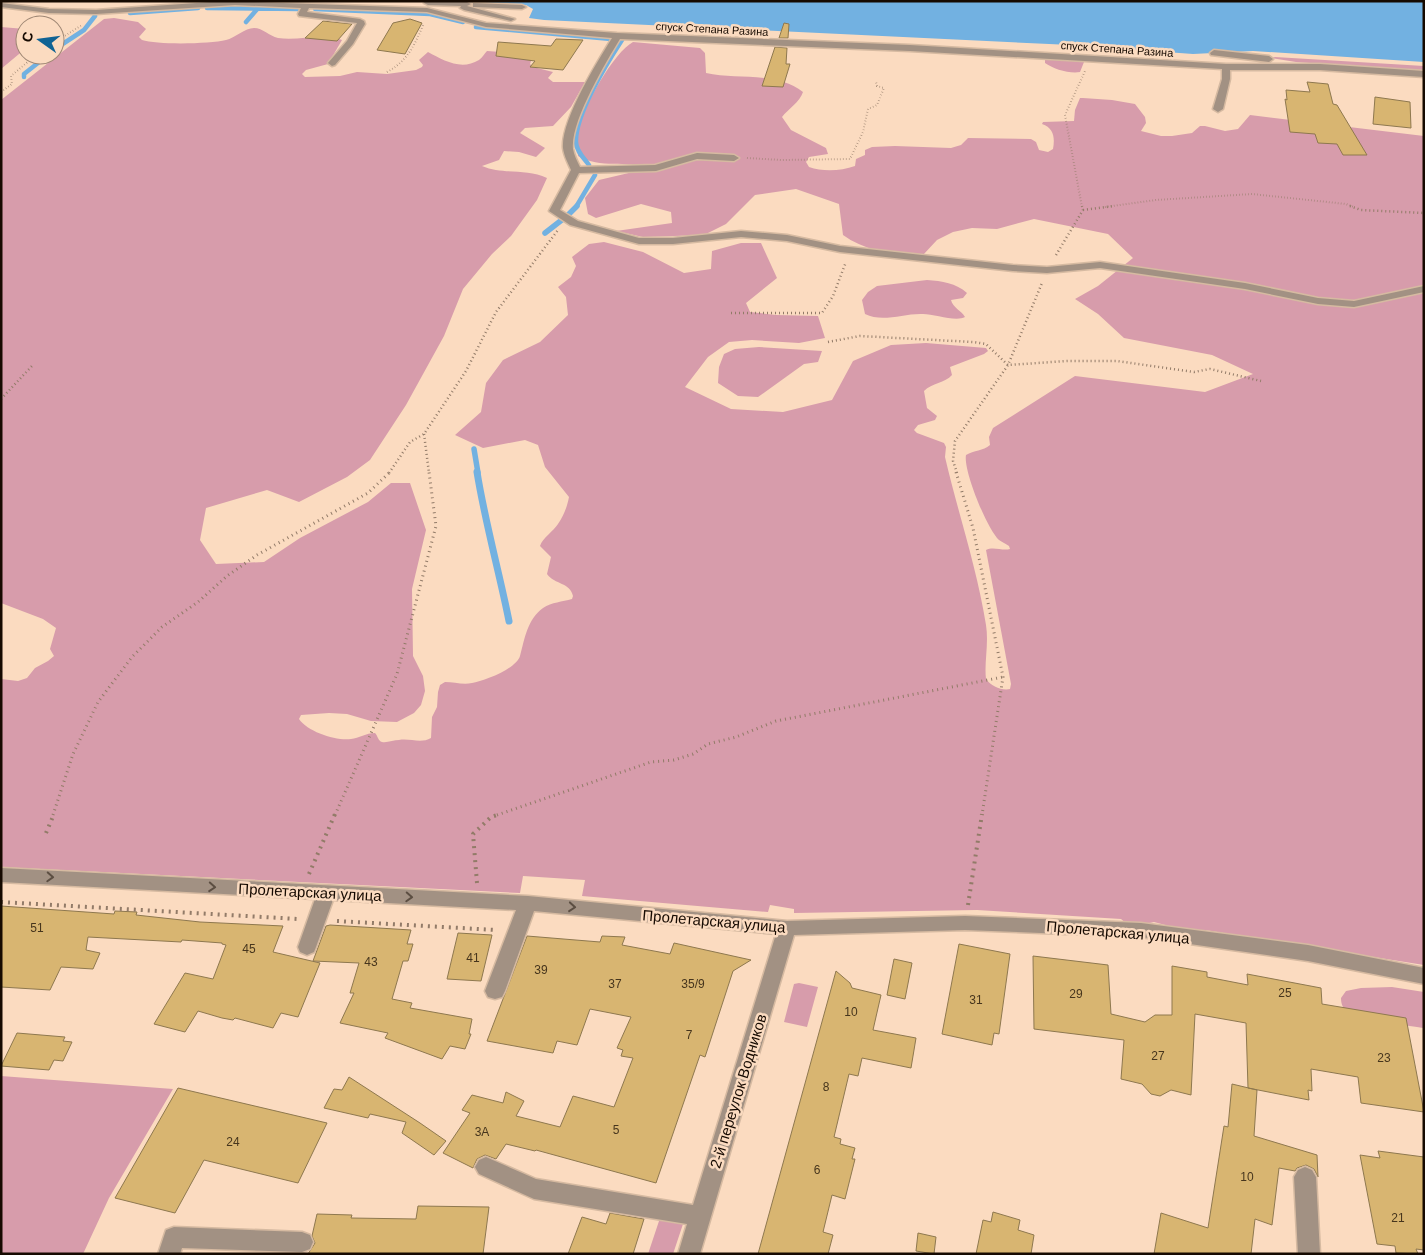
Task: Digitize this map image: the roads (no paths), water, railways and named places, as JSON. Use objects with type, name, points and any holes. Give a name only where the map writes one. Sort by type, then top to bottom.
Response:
[{"type":"street","points":[[103,2],[143,1]]},
{"type":"street","points":[[387,1],[522,7],[513,20]]},
{"type":"street","name":"спуск Степана Разина","points":[[1,5],[49,11],[96,12],[206,4],[308,5],[427,10],[486,26],[617,36],[910,48],[1226,67],[1320,68],[1424,74]]},
{"type":"street","points":[[308,5],[302,14],[360,20],[361,24],[350,42],[332,63]]},
{"type":"street","points":[[449,15],[466,6],[513,20],[583,24]]},
{"type":"street","points":[[721,31],[829,36]]},
{"type":"street","points":[[617,36],[595,72],[570,132],[568,146],[576,170],[554,211],[571,222],[639,241],[673,241],[741,234],[787,238],[851,250],[1013,268],[1047,270],[1100,265],[1245,286],[1318,301],[1354,304],[1424,288]]},
{"type":"street","points":[[1214,53],[1320,68]]},
{"type":"street","points":[[1218,109],[1226,79],[1226,67]]},
{"type":"street","points":[[576,170],[649,168],[697,156],[734,158]]},
{"type":"street","name":"Пролетарская улица","points":[[1,875],[528,903],[787,928],[965,923],[1141,930],[1308,953],[1424,976]]},
{"type":"street","points":[[307,947],[326,893]]},
{"type":"street","points":[[495,991],[528,903]]},
{"type":"street","name":"2-й переулок Водников","points":[[689,1254],[787,928]]},
{"type":"street","points":[[486,1167],[534,1189],[701,1216]]},
{"type":"street","points":[[1305,1177],[1309,1254]]},
{"type":"street","points":[[169,1254],[174,1237],[302,1242]]},
{"type":"water","points":[[447,1],[1424,1],[1424,62],[1253,51],[1193,54],[1071,45],[544,20],[529,18],[533,9],[526,5]]},
{"type":"waterway","points":[[130,13],[198,8]]},
{"type":"waterway","points":[[207,8],[258,9]]},
{"type":"waterway","points":[[246,22],[258,9]]},
{"type":"waterway","points":[[258,9],[300,9]]},
{"type":"waterway","points":[[315,9],[430,14],[463,22]]},
{"type":"waterway","points":[[65,42],[84,30],[95,16]]},
{"type":"waterway","points":[[476,27],[611,39]]},
{"type":"waterway","points":[[589,165],[577,148],[577,131],[586,104],[622,40]]},
{"type":"waterway","points":[[24,77],[24,74],[35,65]]},
{"type":"waterway","points":[[576,207],[595,175]]},
{"type":"waterway","points":[[569,214],[576,207]]},
{"type":"waterway","points":[[545,233],[563,219]]},
{"type":"waterway","points":[[474,449],[478,473]]},
{"type":"waterway","points":[[477,472],[509,621]]}]
